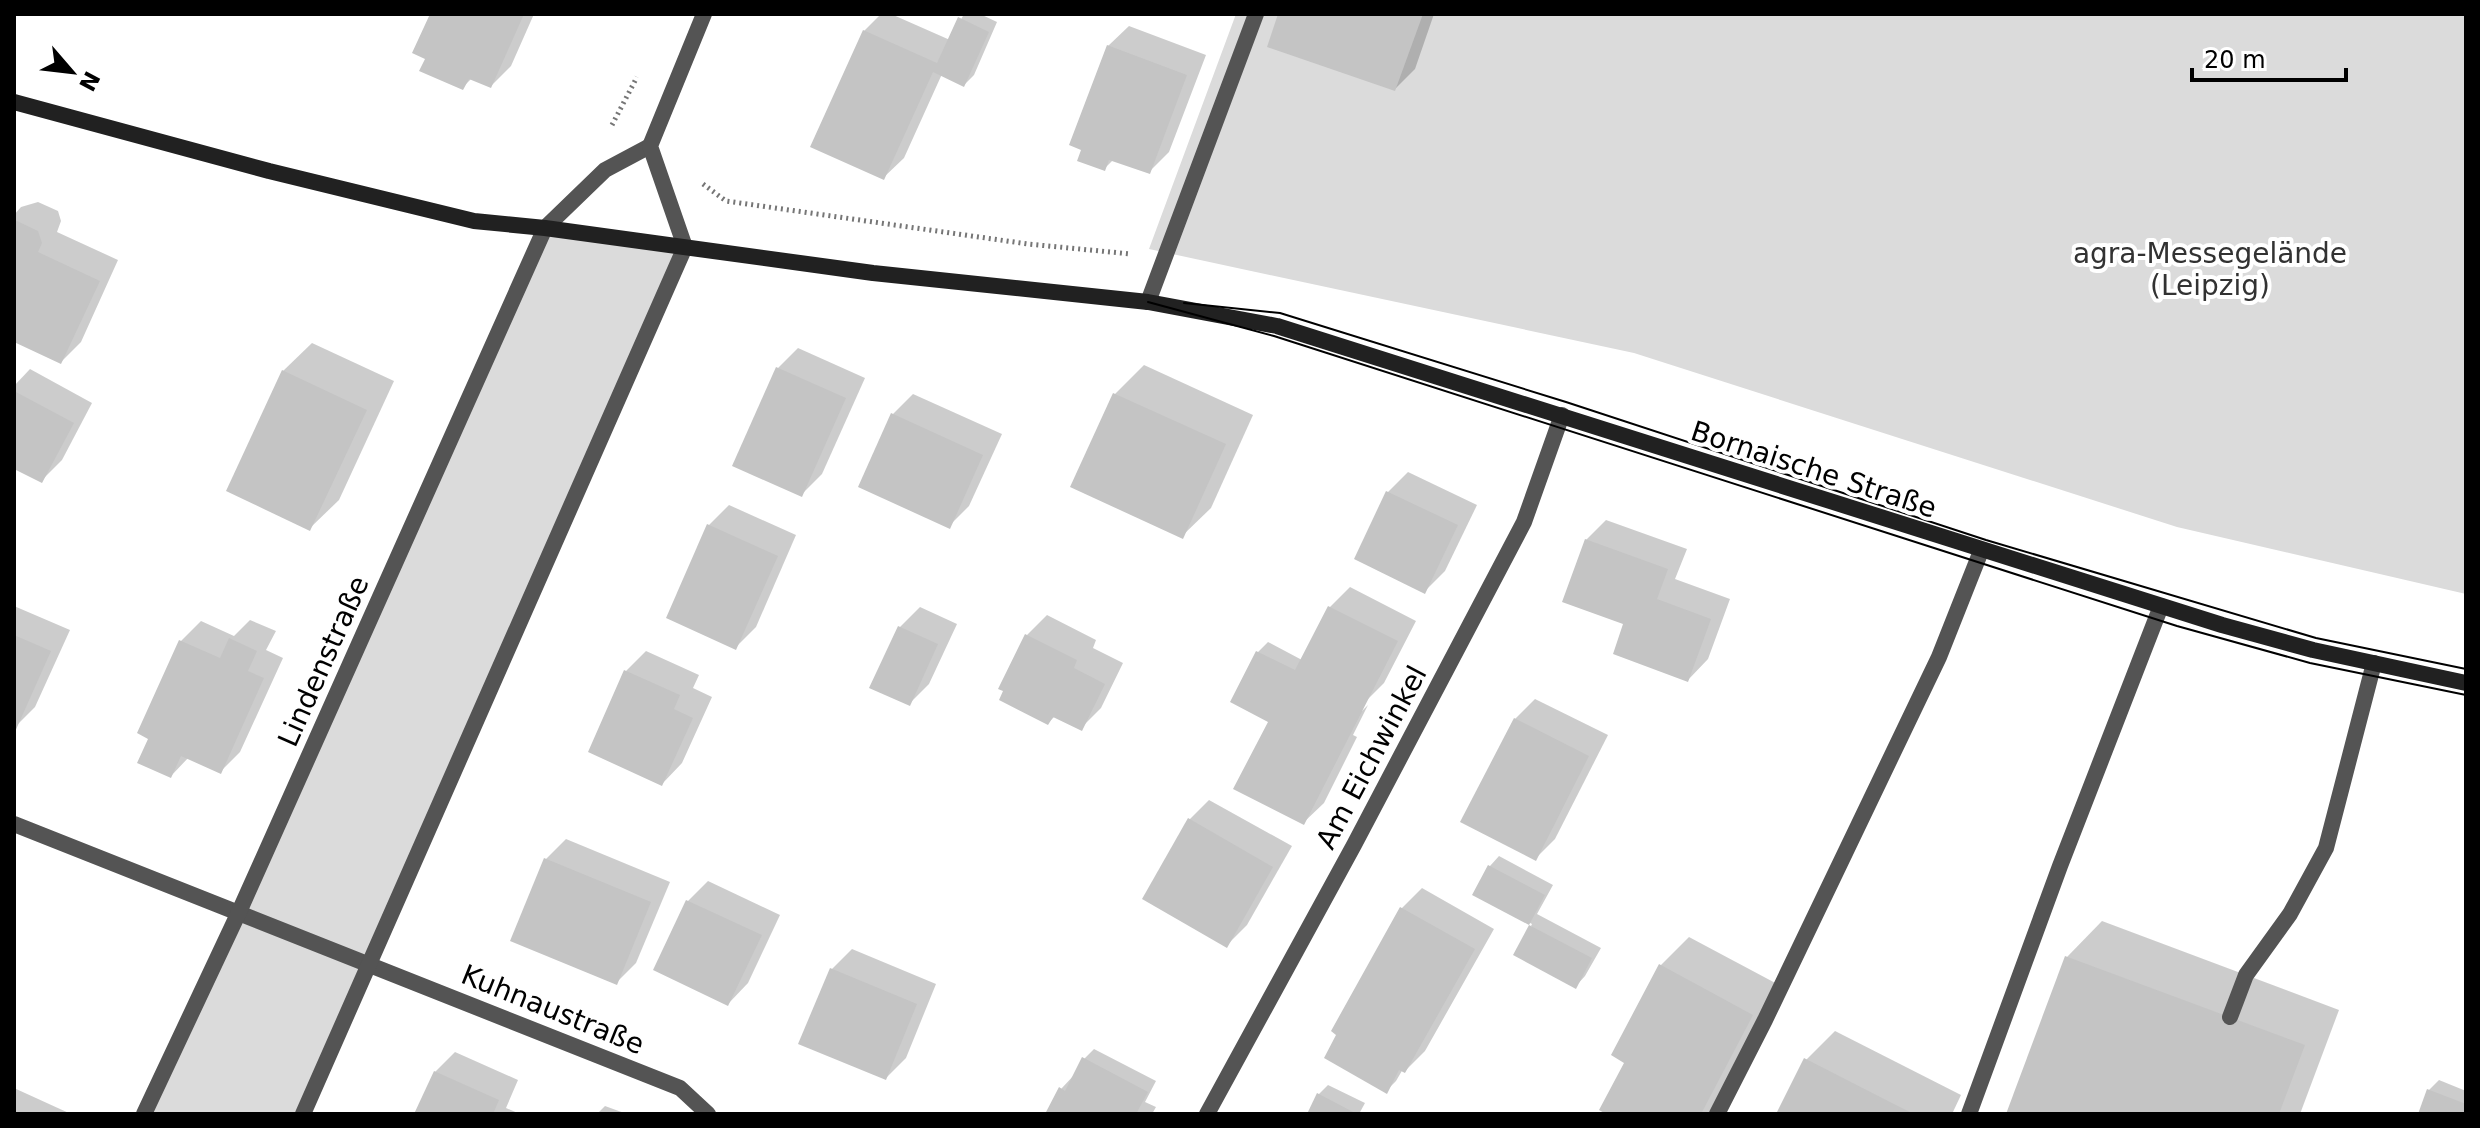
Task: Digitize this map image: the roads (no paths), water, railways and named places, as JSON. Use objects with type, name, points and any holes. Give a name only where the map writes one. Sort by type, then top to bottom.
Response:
[{"type":"main road","name":"Bornaische Straße","points":[[14,102],[269,171],[474,221],[873,273],[1148,302],[1277,326],[2161,606],[2313,650],[2466,683]]},
{"type":"street","points":[[545,228],[605,170],[650,146],[704,14]]},
{"type":"street","points":[[1148,302],[1256,14]]},
{"type":"street","points":[[303,1114],[685,247],[650,146]]},
{"type":"street","name":"Lindenstraße","points":[[144,1114],[239,912],[545,228]]},
{"type":"street","name":"Am Eichwinkel","points":[[1207,1114],[1354,845],[1524,522],[1562,415]]},
{"type":"street","points":[[1717,1114],[1939,657],[1981,551]]},
{"type":"street","points":[[1969,1114],[2060,866],[2161,606]]},
{"type":"street","points":[[2230,1017],[2246,975],[2290,914],[2326,848],[2374,663]]},
{"type":"street","name":"Kuhnaustraße","points":[[14,824],[680,1088],[708,1114]]},
{"type":"tram line","points":[[1148,302],[1274,336],[2177,626],[2310,663],[2466,695]]},
{"type":"tram line","points":[[1184,303],[1280,313],[1566,402],[1986,540],[2316,638],[2466,669]]},
{"type":"park label","name":"agra-Messegelände (Leipzig)","points":[[2210,269]]}]
